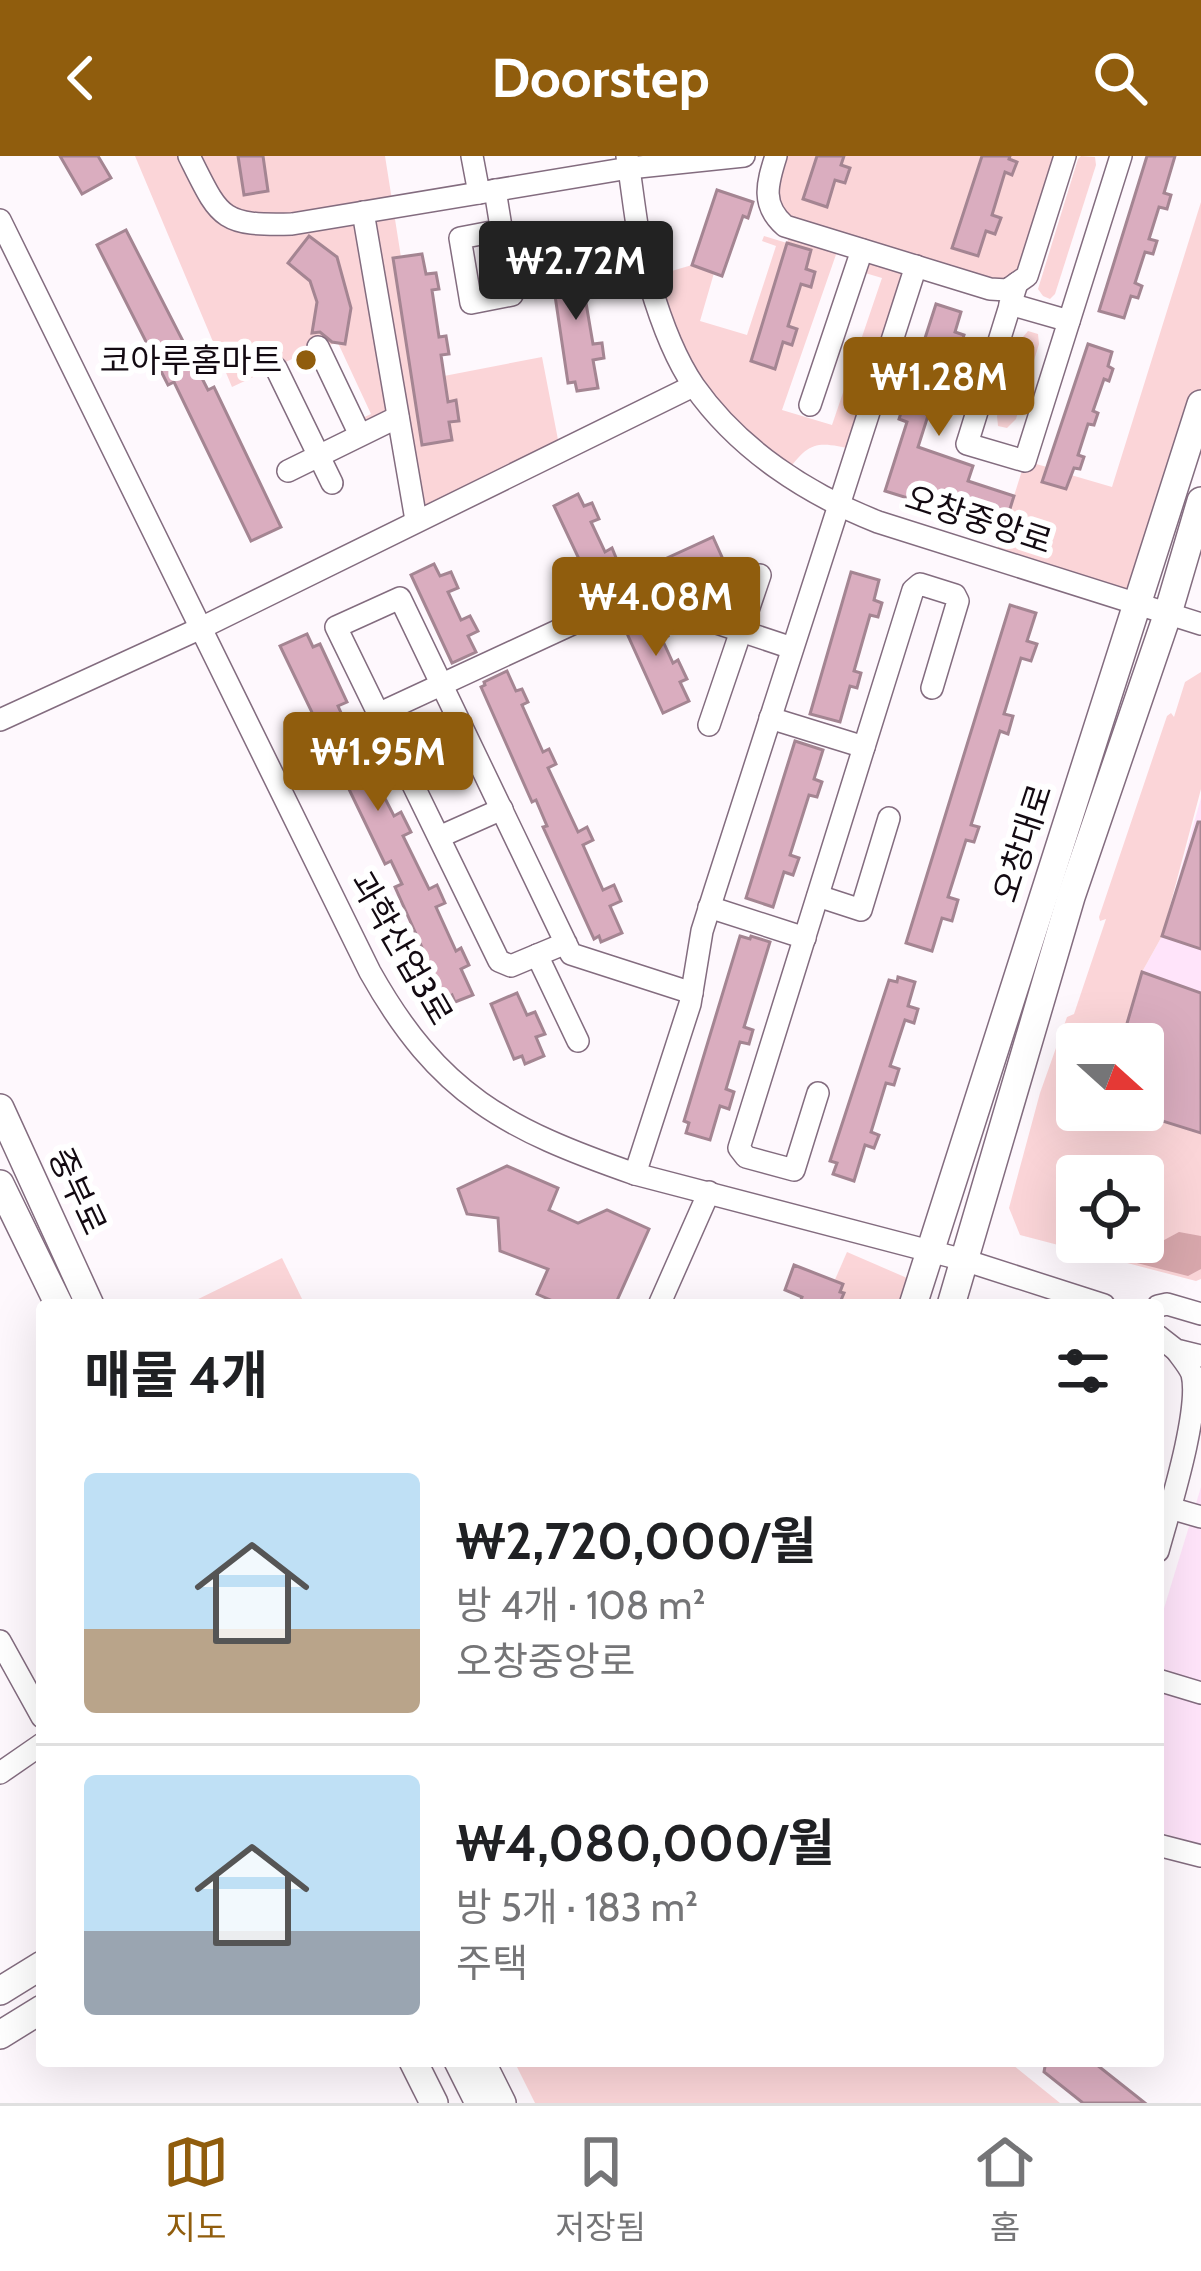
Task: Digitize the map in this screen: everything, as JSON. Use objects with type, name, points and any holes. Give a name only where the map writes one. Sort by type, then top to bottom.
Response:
[{"type":"main road","name":"오창대로","points":[[915,1299],[1201,404]]},
{"type":"main road","name":"오창대로","points":[[953,1299],[1071,897],[1201,501]]},
{"type":"main road","name":"중부로","points":[[0,1108],[83,1299]]},
{"type":"main road","name":"중부로","points":[[0,1184],[82,1299]]},
{"type":"main road","points":[[0,1991],[36,1969]]},
{"type":"main road","points":[[0,2035],[36,2013]]},
{"type":"main road","points":[[416,2067],[434,2103]]},
{"type":"main road","points":[[445,2067],[463,2103]]},
{"type":"main road","points":[[461,2067],[479,2103]]},
{"type":"main road","points":[[484,2067],[502,2103]]},
{"type":"street","points":[[189,156],[212,204],[233,221],[263,225],[487,192],[628,162],[744,156]]},
{"type":"street","points":[[472,156],[502,230]]},
{"type":"street","points":[[776,156],[767,200],[773,215],[785,226],[990,290],[1007,290],[1069,321]]},
{"type":"street","points":[[1065,156],[1027,276],[1014,294],[967,443],[1024,461],[1121,156]]},
{"type":"street","name":"오창중앙로","points":[[628,162],[650,284],[676,352],[694,386],[749,446],[785,475],[838,506],[1201,624]]},
{"type":"street","points":[[363,212],[416,520]]},
{"type":"street","name":"과학산업3로","points":[[0,220],[370,972],[416,1042],[464,1093],[532,1134],[635,1174],[929,1250],[1085,1299]]},
{"type":"street","points":[[810,405],[862,250]]},
{"type":"street","points":[[635,1174],[692,993],[702,931],[916,266]]},
{"type":"street","points":[[319,347],[360,435]]},
{"type":"street","points":[[276,368],[332,483]]},
{"type":"street","points":[[0,720],[201,628],[694,386]]},
{"type":"street","points":[[288,471],[398,416]]},
{"type":"street","points":[[710,725],[760,575]]},
{"type":"street","points":[[818,1093],[794,1170],[746,1157],[739,1148],[913,590],[920,584],[955,595],[958,601],[932,688]]},
{"type":"street","points":[[378,714],[637,594],[652,594],[682,611],[792,648]]},
{"type":"street","points":[[566,943],[511,966],[499,961],[336,627],[400,598],[443,684],[566,943],[571,955],[692,993]]},
{"type":"street","points":[[770,718],[864,747]]},
{"type":"street","points":[[439,837],[502,809]]},
{"type":"street","points":[[818,896],[861,910],[889,818]]},
{"type":"street","points":[[710,907],[805,938]]},
{"type":"street","points":[[537,955],[578,1041]]},
{"type":"street","points":[[662,1299],[709,1192]]},
{"type":"street","points":[[1164,1305],[1196,1308]]},
{"type":"street","points":[[1167,1343],[1201,1356]]},
{"type":"street","points":[[1164,1530],[1196,1424],[1197,1399],[1192,1373],[1167,1343]]},
{"type":"street","points":[[1170,1508],[1201,1516]]},
{"type":"street","points":[[0,1641],[36,1706]]},
{"type":"street","points":[[1164,1683],[1201,1693]]},
{"type":"street","points":[[0,1773],[36,1748]]},
{"type":"street","points":[[1164,1846],[1201,1856]]},
{"type":"shaded area","points":[[135,156],[385,156],[401,257],[393,259],[402,314],[452,440],[449,423],[459,420],[456,401],[448,402],[444,376],[542,357],[560,450],[416,520],[398,417],[360,435],[354,422],[371,414],[338,343],[318,347],[232,387]]},
{"type":"shaded area","points":[[776,156],[817,156],[803,198],[826,207],[835,180],[845,182],[844,156],[982,156],[952,247],[978,255],[986,231],[995,234],[1000,219],[992,215],[1005,172],[1012,174],[1016,163],[1010,156],[1065,156],[1027,276],[1007,290],[916,267],[856,450],[815,446],[785,475],[693,386],[648,278],[692,265],[714,273],[700,321],[747,335],[776,246],[762,241],[764,236],[787,243],[792,228],[773,215]],"holes":[[[840,243],[861,250],[855,270],[882,278],[832,425],[782,410]]]},
{"type":"shaded area","points":[[1081,156],[1095,157],[1096,165],[1050,299],[1038,289]]},
{"type":"shaded area","points":[[1201,202],[1201,400],[1138,603],[994,559],[1025,461],[1047,467],[1043,482],[1065,489],[1071,475],[1112,487]]},
{"type":"shaded area","points":[[1028,331],[1038,334],[1039,344],[1016,419],[1007,428],[998,426],[997,416]]},
{"type":"shaded area","points":[[1201,672],[1201,789],[1162,936],[1142,972],[1127,1023],[1065,1023],[1074,1014],[1106,919],[1099,917],[1167,716],[1174,717],[1185,682]]},
{"type":"shaded area","points":[[1201,798],[1201,1132],[1164,1121],[1164,1023],[1127,1023],[1142,972],[1162,936]]},
{"type":"shaded area","points":[[1056,1048],[1056,1131],[1164,1131],[1164,1121],[1201,1132],[1201,1279],[1127,1263],[1164,1263],[1164,1155],[1056,1155],[1056,1244],[1020,1235],[1009,1208]]},
{"type":"shaded area","points":[[1179,1232],[1201,1236],[1201,1269],[1188,1276],[1137,1263],[1164,1263],[1164,1240]]},
{"type":"shaded area","points":[[847,1252],[914,1281],[904,1299],[827,1299]]},
{"type":"shaded area","points":[[282,1258],[302,1299],[198,1299]]},
{"type":"shaded area","points":[[1201,1487],[1201,1844],[1164,1834],[1164,1608]]},
{"type":"shaded area","points":[[517,2067],[1015,2067],[1060,2103],[535,2103]]},
{"type":"building","points":[[60,156],[98,156],[111,178],[82,194]]},
{"type":"building","points":[[238,156],[263,156],[268,191],[244,195]]},
{"type":"building","points":[[817,156],[844,156],[841,165],[850,168],[845,183],[835,180],[827,207],[803,199]]},
{"type":"building","points":[[982,156],[1010,156],[1017,162],[1012,175],[1005,172],[992,215],[1001,218],[995,234],[986,231],[978,256],[952,248]]},
{"type":"building","points":[[1147,156],[1175,156],[1164,193],[1171,195],[1167,209],[1159,207],[1149,239],[1157,241],[1153,254],[1145,252],[1135,283],[1142,286],[1138,298],[1131,296],[1124,318],[1099,311]]},
{"type":"building","points":[[717,190],[753,202],[748,218],[743,216],[722,276],[692,265]]},
{"type":"building","points":[[126,230],[208,390],[214,387],[281,527],[251,541],[174,382],[168,385],[97,245]]},
{"type":"building","points":[[309,236],[337,257],[351,308],[345,344],[312,333],[317,302],[310,281],[288,263]]},
{"type":"building","points":[[787,243],[811,250],[806,269],[815,272],[811,287],[801,284],[788,326],[797,329],[792,345],[783,342],[775,369],[751,361]]},
{"type":"building","points":[[422,254],[426,274],[436,273],[439,289],[432,290],[439,337],[446,336],[449,354],[441,355],[448,402],[456,400],[459,421],[449,422],[452,440],[422,445],[393,258]]},
{"type":"building","points":[[580,257],[583,280],[591,279],[594,296],[585,297],[593,344],[602,343],[604,358],[593,360],[598,388],[577,391],[575,382],[568,383],[550,262]]},
{"type":"building","points":[[936,304],[961,312],[955,332],[964,335],[960,348],[951,345],[937,389],[945,391],[940,406],[932,403],[918,447],[973,466],[968,481],[1014,496],[1004,528],[885,491],[907,422],[899,419]]},
{"type":"building","points":[[1088,344],[1112,352],[1108,366],[1113,369],[1109,381],[1104,379],[1093,411],[1098,413],[1094,425],[1088,424],[1078,455],[1084,457],[1080,469],[1074,468],[1066,489],[1042,482]]},
{"type":"building","points":[[578,494],[584,506],[592,503],[599,519],[591,522],[605,552],[612,548],[619,565],[613,568],[620,584],[596,595],[554,506]]},
{"type":"building","points":[[713,537],[726,566],[678,588],[665,559]]},
{"type":"building","points":[[434,564],[440,576],[451,572],[458,588],[448,592],[461,620],[470,616],[478,631],[468,636],[476,652],[452,663],[411,575]]},
{"type":"building","points":[[851,572],[879,580],[874,600],[882,603],[878,617],[870,615],[854,671],[861,673],[857,688],[850,686],[840,722],[810,714]]},
{"type":"building","points":[[1010,605],[1036,613],[1027,641],[1037,644],[1031,661],[1021,658],[1004,714],[1013,716],[1008,734],[1000,731],[971,825],[979,827],[974,842],[966,840],[948,897],[958,900],[952,921],[942,918],[932,951],[906,943]]},
{"type":"building","points":[[649,609],[655,623],[661,620],[668,636],[662,639],[687,679],[680,682],[689,701],[663,713],[620,618]]},
{"type":"building","points":[[307,634],[313,647],[320,644],[347,702],[338,706],[351,735],[355,733],[367,757],[374,753],[385,774],[375,779],[394,816],[401,812],[411,832],[403,836],[429,889],[437,885],[445,903],[436,907],[456,951],[461,948],[469,965],[461,969],[473,995],[455,1002],[452,995],[445,999],[395,887],[402,884],[391,861],[385,864],[280,646]]},
{"type":"building","points":[[507,671],[516,691],[522,689],[528,702],[522,705],[543,752],[549,749],[556,764],[548,768],[578,832],[587,827],[593,840],[583,845],[603,890],[614,885],[621,901],[610,906],[622,933],[601,942],[599,936],[594,939],[543,827],[547,826],[536,800],[532,802],[481,687]]},
{"type":"building","points":[[795,741],[823,750],[814,779],[822,782],[817,797],[809,795],[790,855],[799,858],[793,875],[784,872],[773,907],[746,898]]},
{"type":"building","points":[[1201,822],[1201,949],[1162,936]]},
{"type":"building","points":[[740,936],[770,942],[744,1027],[753,1030],[749,1044],[740,1042],[726,1089],[734,1092],[729,1109],[720,1106],[710,1140],[686,1133],[689,1123],[684,1121]]},
{"type":"building","points":[[1142,972],[1201,993],[1201,1133],[1164,1122],[1164,1023],[1127,1023]]},
{"type":"building","points":[[898,977],[915,982],[908,1006],[918,1009],[914,1023],[905,1020],[890,1066],[899,1069],[894,1085],[886,1083],[871,1132],[879,1135],[874,1148],[865,1145],[854,1181],[833,1174],[837,1163],[830,1161],[889,980],[897,982]]},
{"type":"building","points":[[517,993],[527,1015],[535,1012],[545,1034],[536,1037],[544,1056],[525,1064],[522,1056],[514,1059],[491,1004]]},
{"type":"building","points":[[507,1166],[558,1188],[549,1210],[578,1223],[607,1210],[649,1229],[618,1299],[548,1299],[537,1294],[548,1269],[500,1251],[498,1218],[467,1214],[458,1189]]},
{"type":"building","points":[[794,1265],[843,1284],[840,1292],[844,1293],[842,1299],[801,1299],[785,1290]]},
{"type":"building","points":[[1045,2067],[1100,2067],[1145,2103],[1083,2103],[1044,2072]]},
{"type":"place","name":"코아루홈마트","points":[[306,360]]}]
